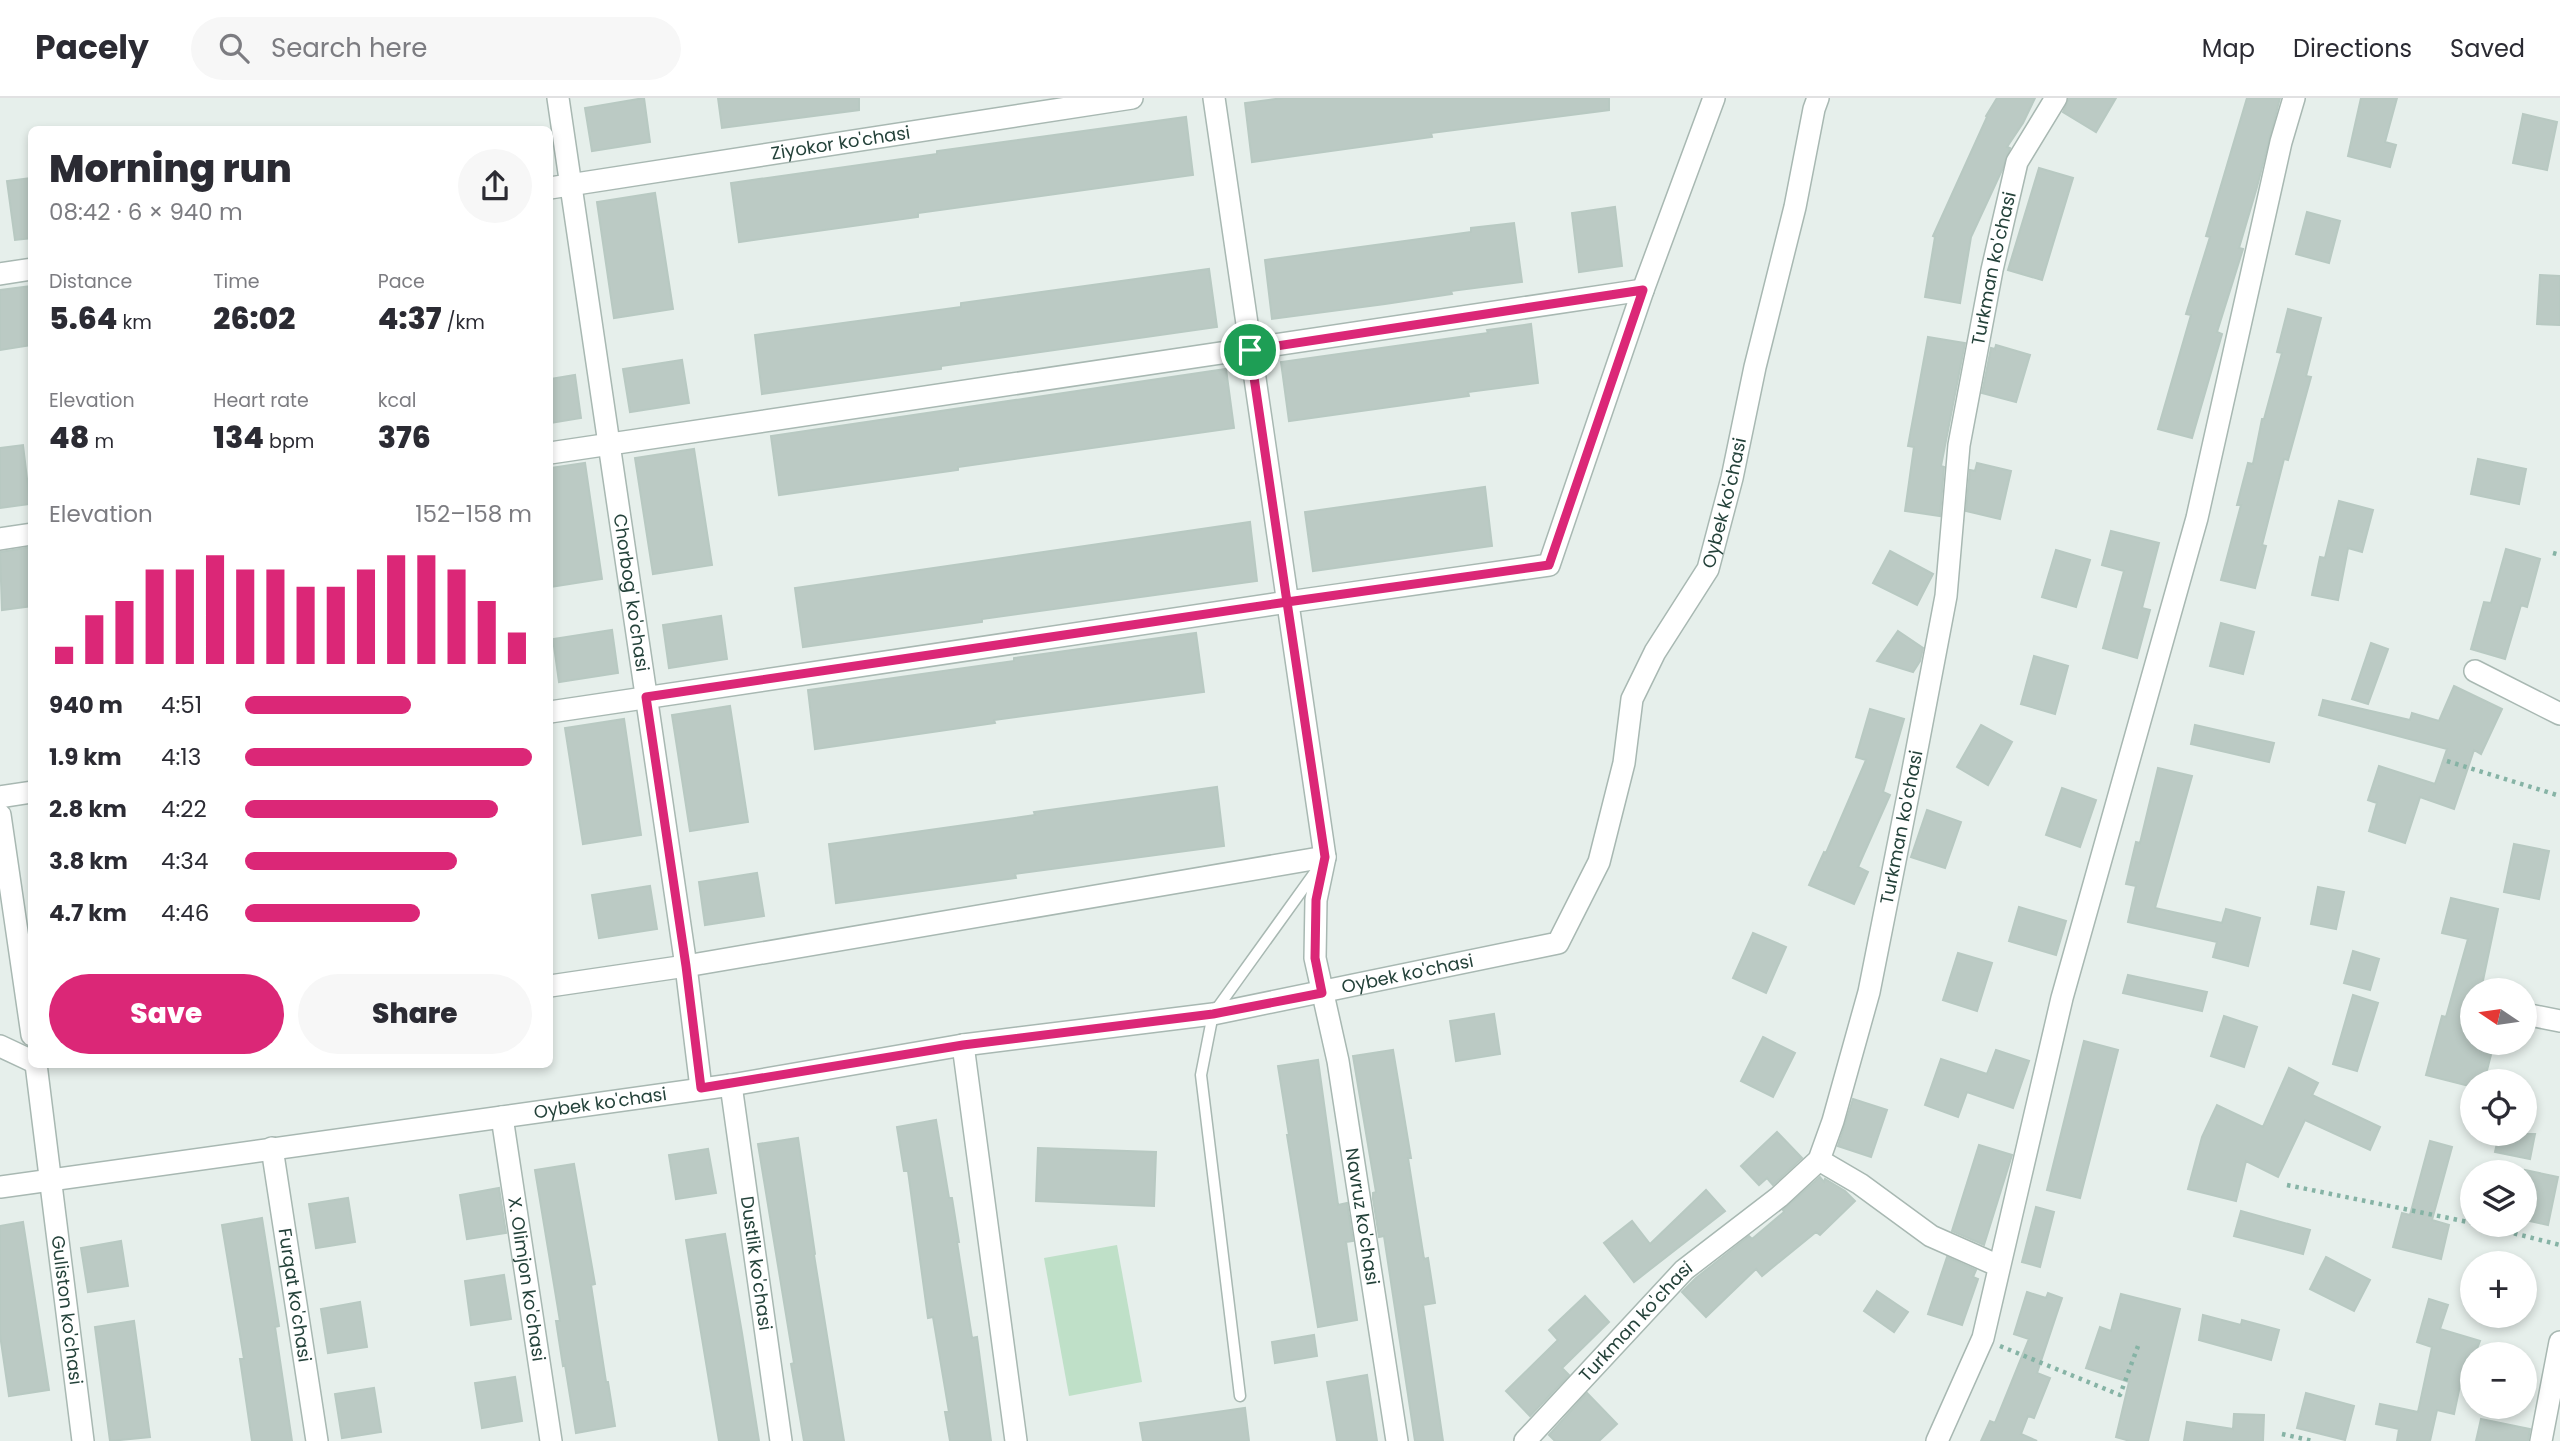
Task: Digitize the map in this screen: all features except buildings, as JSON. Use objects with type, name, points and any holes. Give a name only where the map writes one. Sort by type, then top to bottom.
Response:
[{"type":"street","name":"Chorbog' ko'chasi","points":[[558,98],[686,966],[701,1088]]},
{"type":"street","name":"Ziyokor ko'chasi","points":[[553,188],[1132,98]]},
{"type":"street","points":[[553,986],[686,966],[1325,857],[1214,98]]},
{"type":"street","points":[[553,712],[1549,565],[1643,290],[1714,98]]},
{"type":"street","name":"Oybek ko'chasi","points":[[0,1187],[731,1085],[963,1045],[1213,1014],[1558,943],[1599,862],[1624,763],[1632,699],[1655,652],[1708,569],[1732,478],[1818,98]]},
{"type":"street","name":"Turkman ko'chasi","points":[[1525,1441],[1684,1270],[1779,1197],[1819,1160],[1833,1121],[1869,992],[1910,783],[1946,596],[1959,445],[1995,257],[2017,162],[2056,98]]},
{"type":"street","points":[[1937,1441],[1983,1339],[2062,998],[2197,517],[2281,142],[2294,98]]},
{"type":"street","points":[[0,274],[28,270]]},
{"type":"street","points":[[553,453],[1643,290]]},
{"type":"street","points":[[0,539],[28,535]]},
{"type":"street","points":[[2475,671],[2560,714]]},
{"type":"street","points":[[0,797],[28,793]]},
{"type":"street","points":[[0,814],[28,1007]]},
{"type":"street","name":"Navruz ko'chasi","points":[[1325,857],[1316,900],[1315,958],[1338,1061],[1397,1441]]},
{"type":"street","points":[[2538,1017],[2560,1021]]},
{"type":"street","points":[[963,1045],[1016,1441]]},
{"type":"street","points":[[0,1046],[28,1059]]},
{"type":"street","name":"Guliston ko'chasi","points":[[35,1068],[83,1441]]},
{"type":"street","name":"Dustlik ko'chasi","points":[[731,1085],[781,1441]]},
{"type":"street","name":"X. Olimjon ko'chasi","points":[[502,1117],[551,1441]]},
{"type":"street","name":"Furqat ko'chasi","points":[[272,1147],[317,1441]]},
{"type":"street","points":[[1819,1160],[1860,1184],[1931,1236],[1999,1266]]},
{"type":"street","points":[[2541,1441],[2560,1342]]},
{"type":"lane","points":[[1240,1396],[1201,1075],[1213,1014],[1325,857]]},
{"type":"path","points":[[2553,553],[2560,555]]},
{"type":"path","points":[[2447,761],[2560,796]]},
{"type":"path","points":[[2287,1185],[2460,1220]]},
{"type":"path","points":[[2528,1237],[2560,1245]]},
{"type":"path","points":[[1983,1339],[2120,1395],[2138,1346]]},
{"type":"path","points":[[2282,1434],[2313,1441]]},
{"type":"green space","points":[[1117,1245],[1142,1382],[1069,1396],[1044,1258]]},
{"type":"route","points":[[1250,350],[1287,602],[646,697],[686,966],[701,1088],[963,1045],[1213,1014],[1322,993],[1315,958],[1316,900],[1325,857],[1287,602],[1549,565],[1643,290],[1250,350]]}]
